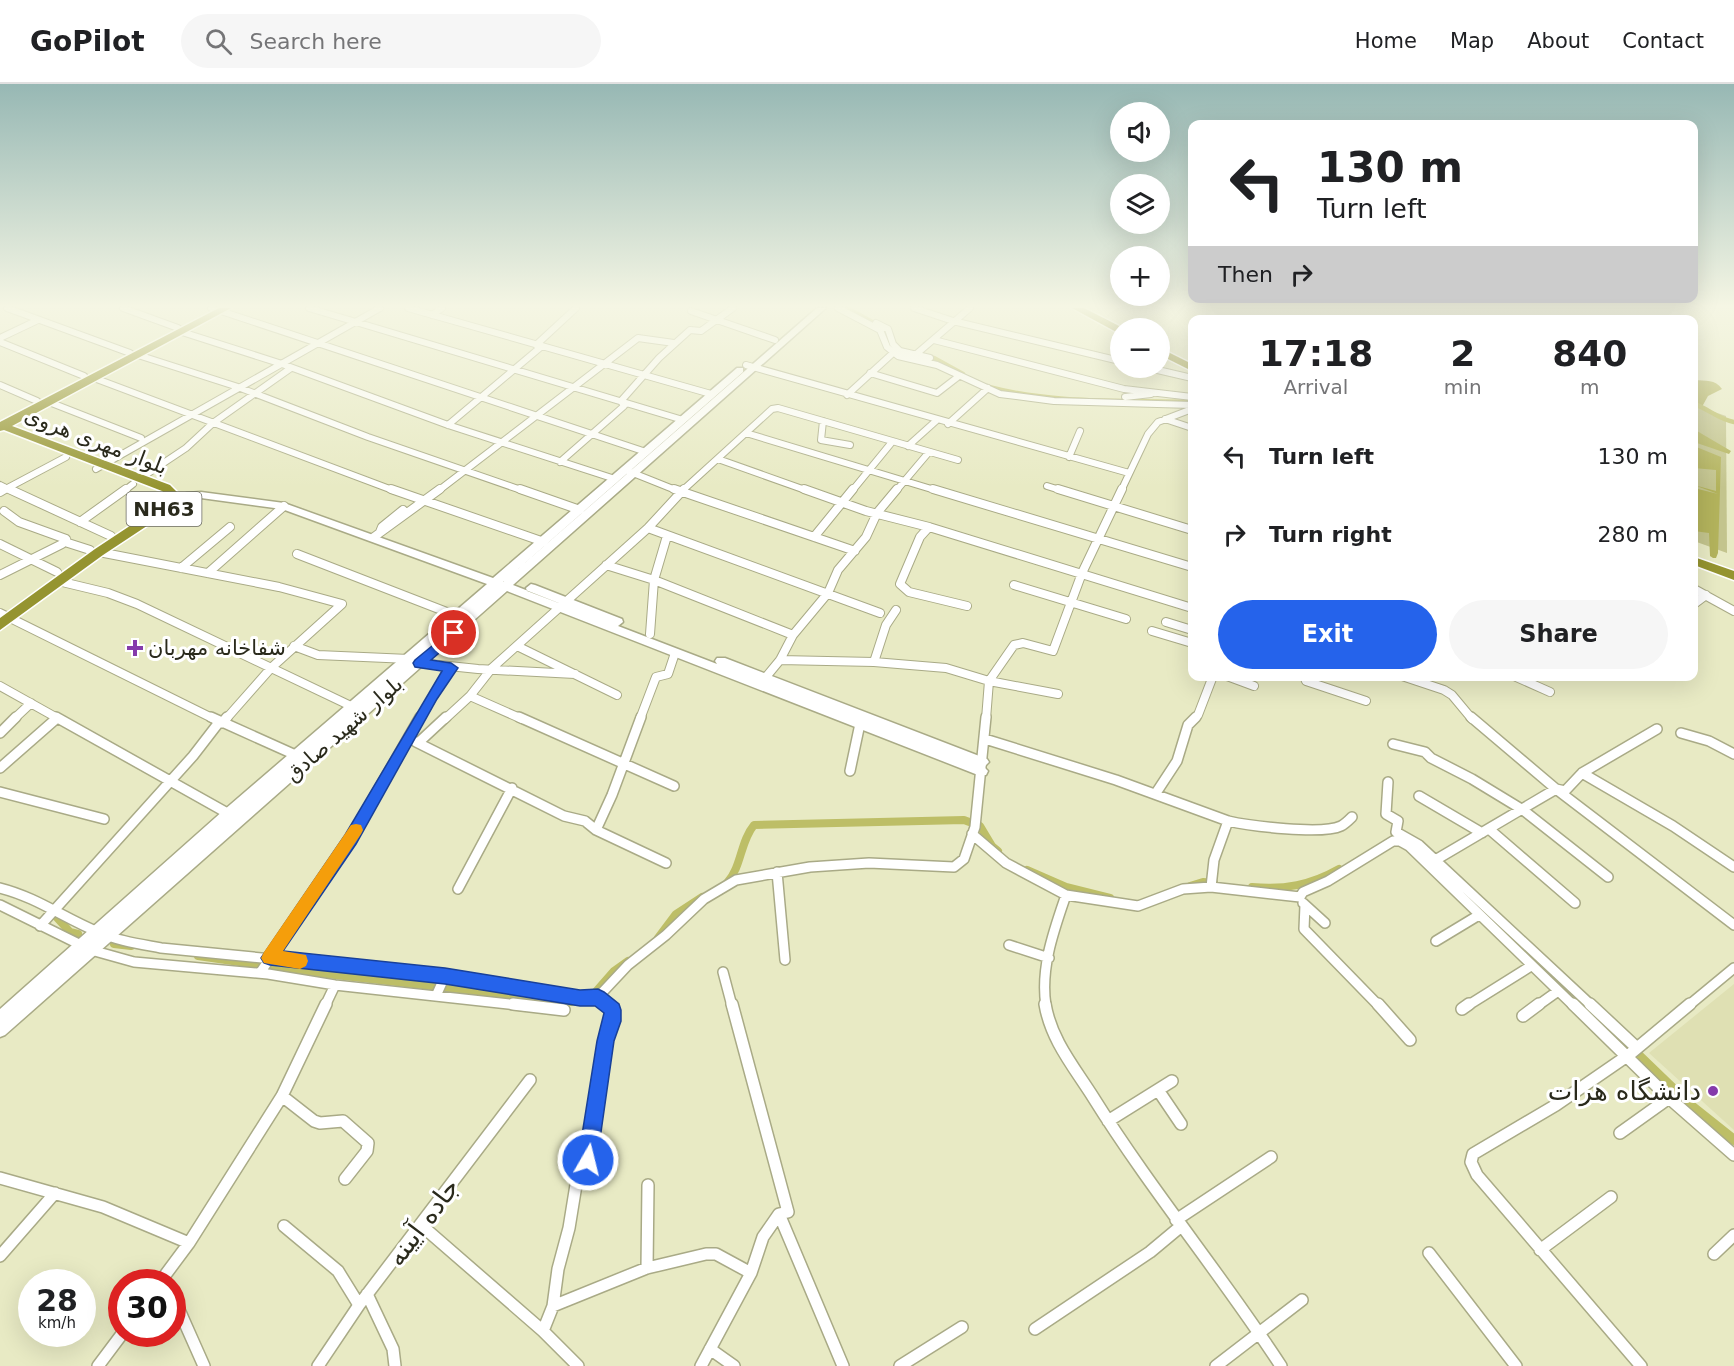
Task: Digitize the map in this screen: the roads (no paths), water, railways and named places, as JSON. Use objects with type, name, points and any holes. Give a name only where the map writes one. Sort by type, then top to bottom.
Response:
[{"type":"highway","points":[[1,427],[37,401],[107,368]]},
{"type":"highway","points":[[1,427],[49,402],[89,377]]},
{"type":"highway","name":"بلوار مهری هروی","points":[[1,427],[66,457],[98,465]]},
{"type":"highway","name":"بلوار مهری هروی","points":[[1,427],[137,481],[166,488],[167,498],[167,507],[94,551],[3,617]]},
{"type":"highway","name":"بلوار مهری هروی","points":[[94,551],[111,536],[167,498]]},
{"type":"highway","points":[[1698,554],[1734,567]]},
{"type":"highway","points":[[1698,562],[1734,576]]},
{"type":"main road","name":"بلوار شهید صادق","points":[[103,934],[229,814],[354,706],[414,661],[457,616],[505,582],[543,542],[615,479],[630,472],[646,452],[711,394],[747,368]]},
{"type":"main road","name":"بلوار شهید صادق","points":[[0,1019],[308,761],[414,661],[748,368]]},
{"type":"main road","points":[[167,498],[204,490],[288,501],[505,582],[675,653],[762,682]]},
{"type":"main road","points":[[167,498],[201,495],[284,506],[377,535]]},
{"type":"main road","points":[[562,605],[650,634],[762,682],[983,766]]},
{"type":"main road","name":"بلوار شهید صادق","points":[[0,1030],[87,948]]},
{"type":"street","points":[[67,368],[420,500],[543,542]]},
{"type":"street","points":[[176,368],[580,510]]},
{"type":"street","points":[[98,465],[141,438],[270,368]]},
{"type":"street","points":[[80,522],[186,448],[213,423],[291,368],[448,425],[615,479]]},
{"type":"street","points":[[394,368],[646,452]]},
{"type":"street","points":[[507,368],[683,420]]},
{"type":"street","points":[[448,425],[516,368]]},
{"type":"street","points":[[377,535],[382,527],[595,368]]},
{"type":"street","points":[[617,368],[711,394]]},
{"type":"street","points":[[621,401],[652,368]]},
{"type":"street","points":[[756,368],[948,424],[1129,473]]},
{"type":"street","points":[[847,394],[877,368]]},
{"type":"street","points":[[942,368],[1012,396],[1188,405]]},
{"type":"street","points":[[953,368],[1014,392],[1079,397],[1125,397],[1151,394]]},
{"type":"street","points":[[1042,368],[1124,389],[1188,397]]},
{"type":"street","points":[[1170,373],[1188,377]]},
{"type":"street","points":[[870,374],[937,393],[959,376]]},
{"type":"street","points":[[0,385],[37,401]]},
{"type":"street","points":[[948,424],[988,388]]},
{"type":"street","points":[[560,462],[613,413],[624,406],[621,401]]},
{"type":"street","points":[[49,402],[141,438]]},
{"type":"street","points":[[418,743],[470,696],[492,668],[648,528],[681,492],[774,408],[958,460]]},
{"type":"street","points":[[598,998],[628,965],[666,935],[704,899],[736,880],[777,872],[869,863],[954,867],[964,859],[974,826],[983,766],[989,681],[1014,645],[1023,643],[1053,651],[1082,573],[1148,434],[1158,422],[1188,410]]},
{"type":"street","points":[[98,465],[189,412]]},
{"type":"street","points":[[1165,418],[1188,427]]},
{"type":"street","points":[[908,446],[937,420]]},
{"type":"street","points":[[823,421],[821,440],[850,445]]},
{"type":"street","points":[[1069,456],[1080,431]]},
{"type":"street","points":[[746,433],[1188,566]]},
{"type":"street","points":[[814,537],[868,468],[892,442]]},
{"type":"street","points":[[762,682],[780,660],[793,635],[828,593],[837,570],[866,537],[877,513],[929,452]]},
{"type":"street","points":[[2,488],[66,457]]},
{"type":"street","points":[[718,459],[877,513],[929,526],[1188,607]]},
{"type":"street","points":[[630,472],[681,492],[855,551]]},
{"type":"street","points":[[1047,486],[1188,529]]},
{"type":"street","points":[[2,488],[111,536]]},
{"type":"street","points":[[208,573],[284,506]]},
{"type":"street","points":[[4,511],[19,522],[64,538],[65,542],[94,551],[279,587],[342,604],[271,668],[49,916]]},
{"type":"street","points":[[929,526],[920,537],[900,584],[909,592],[967,606]]},
{"type":"street","points":[[181,568],[230,527]]},
{"type":"street","points":[[648,528],[880,612]]},
{"type":"street","points":[[650,634],[654,580],[666,536]]},
{"type":"street","points":[[0,575],[65,542]]},
{"type":"street","points":[[0,544],[58,577],[128,600],[354,706]]},
{"type":"street","points":[[297,554],[457,616]]},
{"type":"street","points":[[606,565],[654,580],[793,635]]},
{"type":"street","points":[[1014,585],[1126,619]]},
{"type":"street","points":[[1698,591],[1734,611]]},
{"type":"street","points":[[1698,601],[1706,595]]},
{"type":"street","points":[[874,662],[886,625],[896,610]]},
{"type":"street","points":[[3,617],[221,722],[308,761]]},
{"type":"street","points":[[1166,622],[1188,629]]},
{"type":"street","points":[[1152,631],[1188,642]]},
{"type":"street","points":[[294,646],[318,655],[414,661],[451,668],[492,668],[575,674]]},
{"type":"street","points":[[517,646],[617,695]]},
{"type":"street","points":[[596,830],[656,677],[668,674],[675,653]]},
{"type":"street","points":[[780,660],[874,662],[946,668],[989,681],[1058,694]]},
{"type":"street","points":[[261,972],[350,839],[451,668]]},
{"type":"street","points":[[1156,793],[1177,761],[1188,725],[1198,715],[1211,681]]},
{"type":"street","points":[[1240,681],[1254,686]]},
{"type":"street","points":[[1306,681],[1366,701]]},
{"type":"street","points":[[1417,681],[1452,695],[1471,718],[1556,789],[1734,925]]},
{"type":"street","points":[[1525,681],[1550,692]]},
{"type":"street","points":[[2,691],[31,703],[229,814]]},
{"type":"street","points":[[470,696],[674,786]]},
{"type":"street","points":[[0,733],[31,703]]},
{"type":"street","points":[[0,768],[57,718]]},
{"type":"street","points":[[850,771],[860,720]]},
{"type":"street","points":[[1432,863],[1556,789],[1565,791],[1582,773],[1657,729]]},
{"type":"street","points":[[1681,732],[1709,741],[1734,754]]},
{"type":"street","points":[[408,739],[512,788],[564,816],[585,821],[596,830],[666,863]]},
{"type":"street","points":[[985,740],[1156,793],[1228,821],[1247,825],[1324,830],[1341,826],[1352,817]]},
{"type":"street","points":[[1393,744],[1425,752],[1431,758],[1501,795],[1608,877]]},
{"type":"street","points":[[1582,773],[1673,826],[1734,867]]},
{"type":"street","points":[[1388,782],[1386,814],[1398,821],[1396,832],[1419,845],[1432,863],[1479,915],[1558,991],[1631,1053]]},
{"type":"street","points":[[458,889],[512,788]]},
{"type":"street","points":[[0,792],[104,819]]},
{"type":"street","points":[[1419,796],[1485,831],[1575,903]]},
{"type":"street","points":[[1211,884],[1214,860],[1228,821]]},
{"type":"street","points":[[974,826],[1006,863],[1066,895],[1138,906],[1183,889],[1211,884],[1303,901],[1325,923]]},
{"type":"street","points":[[1410,1041],[1361,986],[1304,929],[1303,892],[1328,881],[1393,841],[1400,841],[1409,846],[1432,863],[1631,1053],[1669,1098],[1734,1155]]},
{"type":"street","points":[[777,872],[784,960]]},
{"type":"street","points":[[0,888],[49,916],[87,948],[134,962],[261,972],[335,985],[564,1010]]},
{"type":"street","points":[[1066,895],[1050,940],[1044,994],[1047,1017],[1056,1039],[1108,1121],[1178,1223],[1259,1330],[1281,1366]]},
{"type":"street","points":[[0,905],[49,916],[103,934],[181,952],[445,976],[580,998],[598,998],[613,1010],[612,1021],[605,1041],[588,1160],[576,1185],[569,1228],[558,1269],[553,1306],[543,1331]]},
{"type":"street","points":[[1436,941],[1479,915]]},
{"type":"street","points":[[1009,945],[1049,958]]},
{"type":"street","points":[[1462,1009],[1531,966]]},
{"type":"street","points":[[1641,1366],[1477,1175],[1471,1162],[1473,1154],[1556,1105],[1631,1053],[1734,968]]},
{"type":"street","points":[[723,972],[784,1213],[843,1366]]},
{"type":"street","points":[[436,996],[445,976]]},
{"type":"street","points":[[172,1269],[282,1096],[335,985]]},
{"type":"street","points":[[1523,1016],[1558,991]]},
{"type":"street","name":"جاده آیینه","points":[[318,1366],[363,1299],[530,1080]]},
{"type":"street","points":[[1108,1121],[1172,1081]]},
{"type":"street","points":[[1158,1090],[1181,1124]]},
{"type":"street","points":[[282,1096],[314,1121],[320,1123],[343,1121],[368,1143],[367,1151],[345,1179]]},
{"type":"street","points":[[1620,1133],[1669,1098]]},
{"type":"street","points":[[1035,1329],[1150,1252],[1178,1223],[1271,1157]]},
{"type":"street","points":[[0,1178],[103,1207],[189,1244]]},
{"type":"street","points":[[647,1268],[648,1185]]},
{"type":"street","points":[[0,1256],[55,1193]]},
{"type":"street","points":[[1540,1250],[1611,1197]]},
{"type":"street","points":[[701,1366],[751,1273],[763,1237],[784,1213]]},
{"type":"street","points":[[421,1225],[543,1331],[578,1366]]},
{"type":"street","points":[[284,1226],[338,1271],[363,1299],[393,1348],[395,1366]]},
{"type":"street","points":[[1714,1254],[1734,1235]]},
{"type":"street","points":[[1429,1253],[1514,1365]]},
{"type":"street","points":[[553,1306],[647,1268],[706,1254],[716,1254],[751,1273]]},
{"type":"street","points":[[1216,1366],[1259,1330],[1302,1300]]},
{"type":"street","points":[[186,1324],[204,1366]]},
{"type":"street","points":[[900,1366],[962,1327]]},
{"type":"street","points":[[98,1366],[112,1347]]},
{"type":"street","points":[[710,1349],[734,1366]]},
{"type":"waterway","points":[[952,368],[963,374]]},
{"type":"waterway","points":[[989,387],[1063,399],[1188,402]]},
{"type":"waterway","points":[[1698,406],[1723,419],[1734,422]]},
{"type":"waterway","points":[[727,883],[736,869],[746,839],[754,825],[964,820],[980,826],[992,846],[998,851]]},
{"type":"waterway","points":[[1252,887],[1275,888],[1308,883],[1339,869]]},
{"type":"waterway","points":[[1027,870],[1066,887],[1110,898]]},
{"type":"waterway","points":[[1190,886],[1203,882],[1214,883]]},
{"type":"waterway","points":[[658,938],[676,914],[702,897]]},
{"type":"waterway","points":[[51,911],[70,932],[78,934]]},
{"type":"waterway","points":[[114,944],[131,946]]},
{"type":"waterway","points":[[198,956],[309,972],[571,1002],[580,1000]]},
{"type":"waterway","points":[[593,995],[614,971],[628,961]]},
{"type":"waterway","points":[[1633,1050],[1690,1105],[1734,1140]]},
{"type":"place","name":"شفاخانه مهربان","points":[[135,648]]},
{"type":"place","name":"دانشگاه هرات","points":[[1713,1091]]}]
